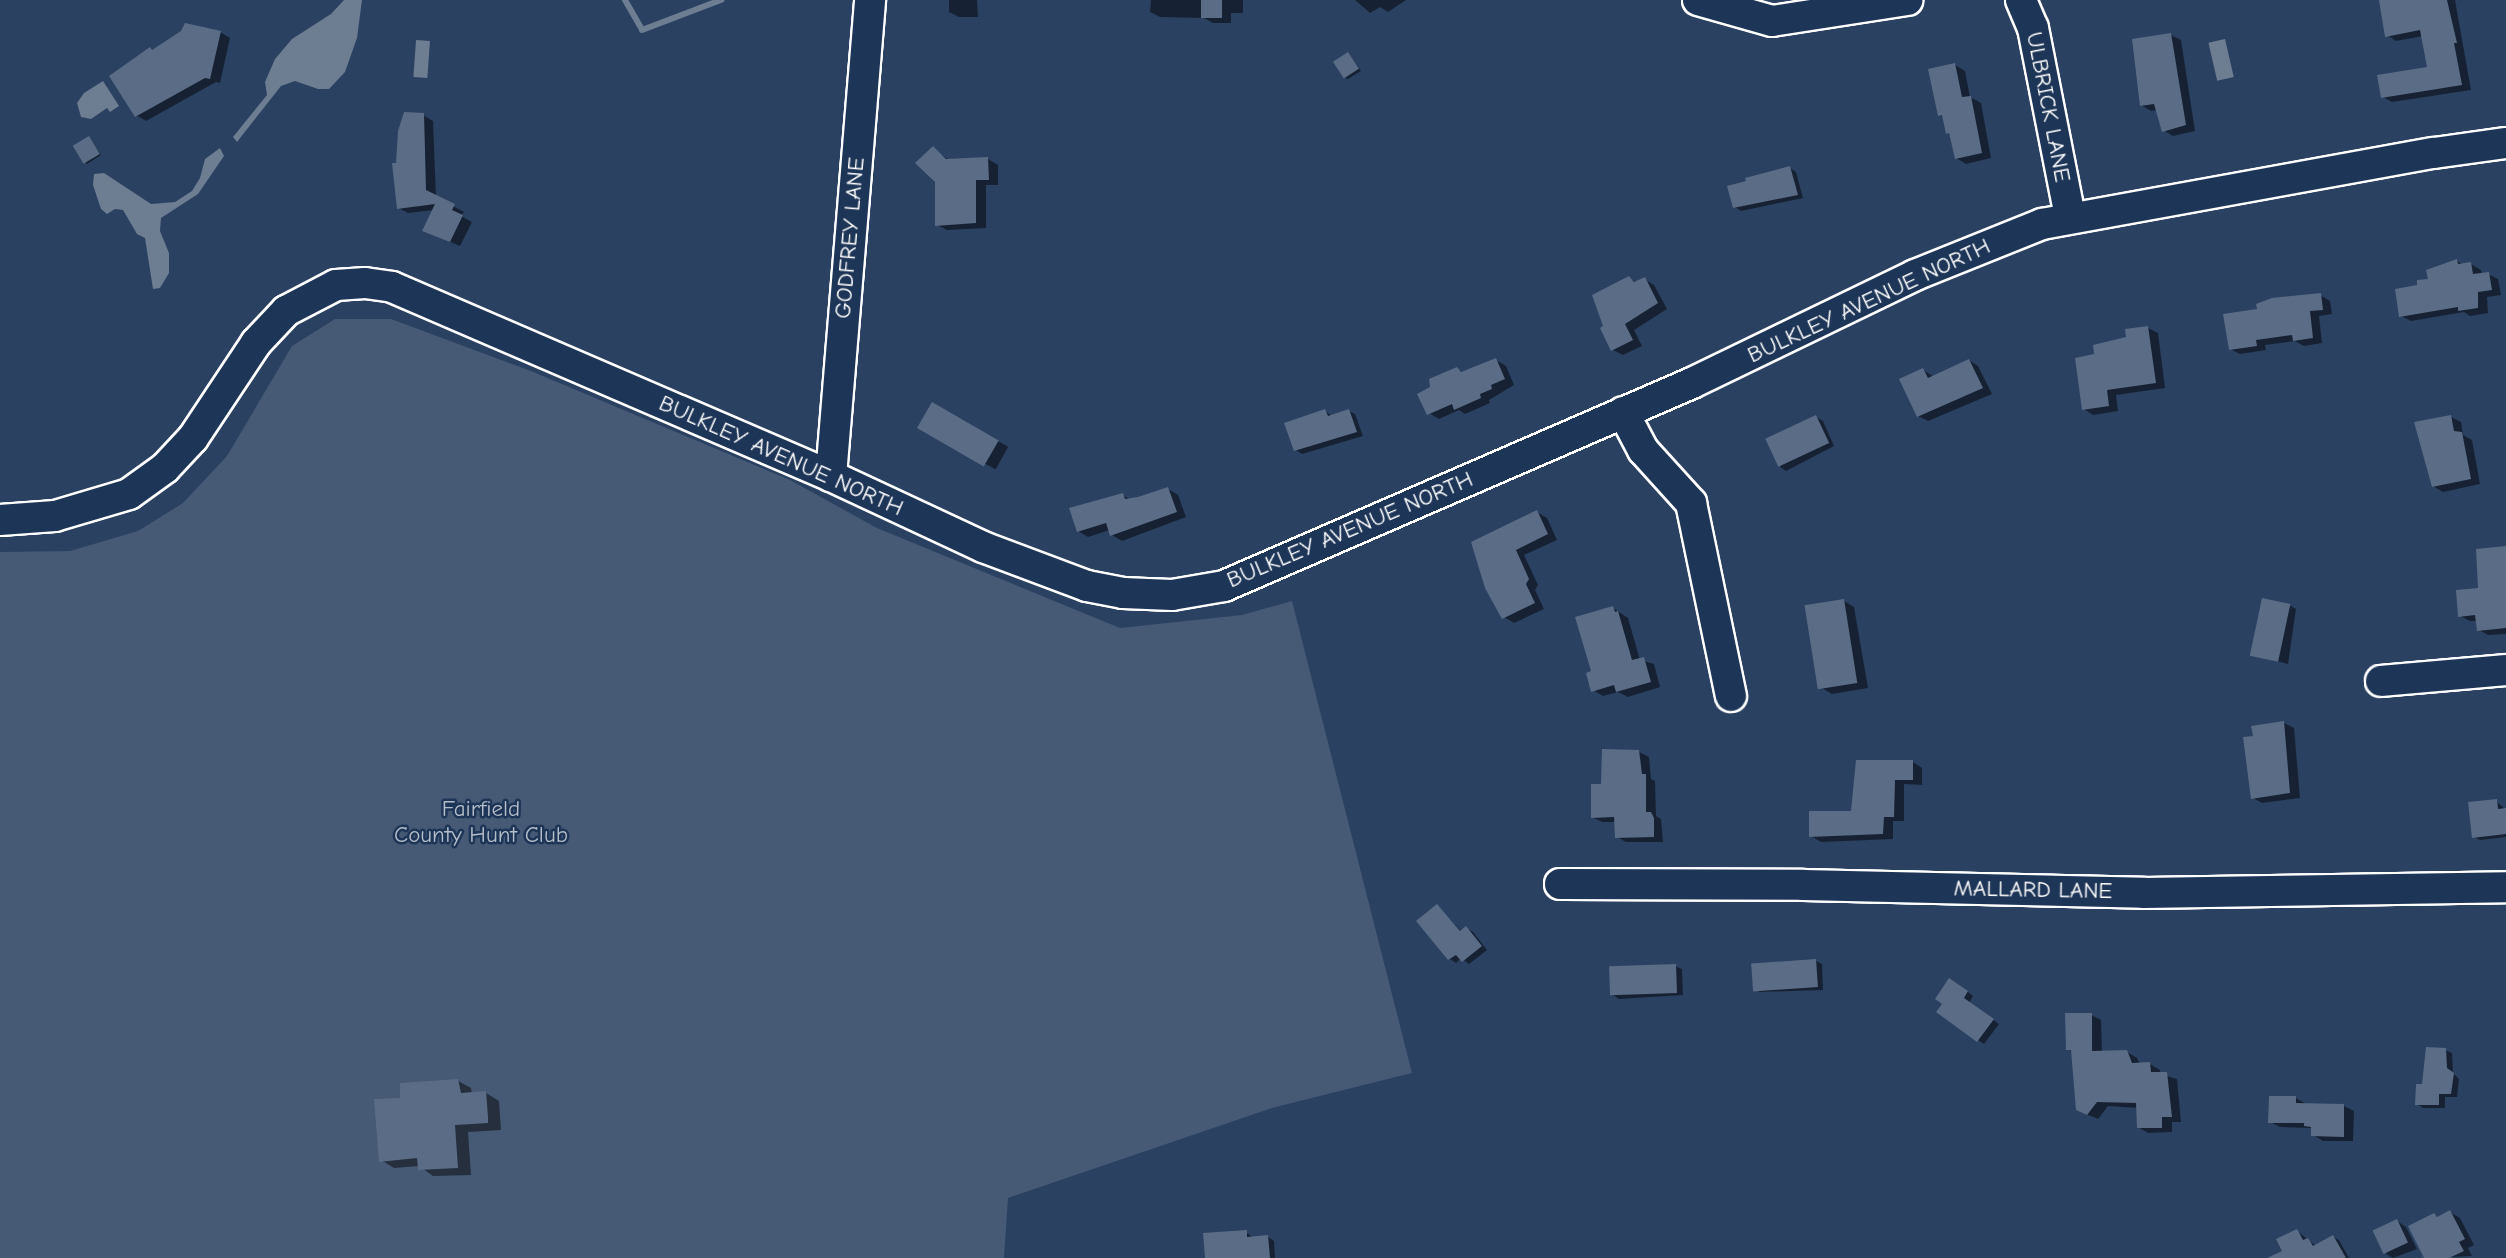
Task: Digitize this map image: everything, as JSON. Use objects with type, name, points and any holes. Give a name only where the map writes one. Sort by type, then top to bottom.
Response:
[{"type":"street","name":"GODFREY LANE","points":[[831,475],[870,0]]},
{"type":"street","points":[[1698,0],[1772,20],[1907,0]]},
{"type":"street","name":"ULBRICK LANE","points":[[2021,0],[2026,4],[2033,28],[2070,217]]},
{"type":"street","name":"BULKLEY AVENUE NORTH","points":[[0,520],[55,516],[129,494],[165,468],[193,438],[256,344],[286,311],[336,285],[365,283],[392,287],[831,475],[983,547],[1087,586],[1172,595],[1224,586],[1692,383],[1915,275],[2042,224],[2506,143]]},
{"type":"street","points":[[1623,412],[1643,450],[1691,503],[1731,696]]},
{"type":"street","points":[[2381,681],[2506,670]]},
{"type":"street","name":"MALLARD LANE","points":[[1560,884],[1802,885],[2144,893],[2506,887]]},
{"type":"green space","name":"Fairfield County Hunt Club","points":[[335,319],[391,319],[531,371],[790,480],[877,528],[1120,628],[1242,615],[1292,601],[1412,1073],[1272,1108],[1008,1198],[1004,1258],[0,1258],[0,552],[70,551],[138,531],[183,503],[227,456],[292,346]]},
{"type":"shaded area","points":[[344,0],[362,0],[357,38],[345,72],[329,89],[318,89],[295,81],[281,86],[237,142],[233,137],[267,95],[265,82],[275,59],[292,39],[331,14]]},
{"type":"shaded area","points":[[2225,39],[2234,77],[2217,81],[2208,43]]},
{"type":"shaded area","points":[[416,40],[430,41],[427,78],[413,77]]},
{"type":"shaded area","points":[[103,81],[119,106],[110,112],[107,108],[91,119],[81,117],[77,103],[84,93]]},
{"type":"shaded area","points":[[220,148],[224,156],[198,194],[161,218],[160,231],[169,253],[169,273],[160,288],[153,289],[145,238],[137,234],[123,210],[115,209],[107,214],[101,209],[93,185],[94,174],[104,173],[151,204],[175,202],[192,191],[200,178],[205,159]]},
{"type":"building","points":[[1201,0],[1222,0],[1222,18],[1201,18]]},
{"type":"building","points":[[2379,0],[2447,0],[2457,43],[2454,43],[2462,85],[2381,98],[2377,75],[2427,67],[2420,30],[2385,37]]},
{"type":"building","points":[[185,23],[221,31],[210,79],[205,78],[135,117],[109,76],[150,47],[152,50],[181,31]]},
{"type":"building","points":[[2171,33],[2186,125],[2162,132],[2154,104],[2140,106],[2132,39]]},
{"type":"building","points":[[1348,52],[1359,69],[1344,79],[1333,62]]},
{"type":"building","points":[[1955,63],[1962,97],[1971,96],[1982,153],[1955,159],[1942,115],[1938,116],[1928,69]]},
{"type":"building","points":[[404,112],[424,113],[426,190],[455,204],[452,210],[463,215],[450,242],[422,231],[435,204],[397,209],[392,163],[396,163],[398,131]]},
{"type":"building","points":[[89,136],[100,154],[84,164],[73,146]]},
{"type":"building","points":[[933,146],[946,159],[988,157],[989,180],[976,180],[976,223],[935,226],[935,182],[915,163]]},
{"type":"building","points":[[1790,166],[1798,195],[1733,208],[1727,186],[1746,181],[1745,178]]},
{"type":"building","points":[[2457,259],[2458,264],[2471,262],[2473,274],[2489,272],[2492,290],[2478,292],[2478,308],[2458,311],[2458,307],[2399,317],[2395,289],[2417,285],[2417,280],[2428,279],[2426,270]]},
{"type":"building","points":[[1629,276],[1634,282],[1645,277],[1658,303],[1625,324],[1633,340],[1611,351],[1600,328],[1603,326],[1592,295]]},
{"type":"building","points":[[2321,293],[2323,310],[2310,311],[2313,338],[2293,341],[2292,335],[2256,340],[2257,346],[2229,350],[2223,314],[2257,309],[2256,304],[2272,298]]},
{"type":"building","points":[[2148,326],[2156,383],[2107,390],[2109,406],[2082,410],[2075,358],[2094,354],[2093,345],[2126,337],[2125,329]]},
{"type":"building","points":[[1496,358],[1505,379],[1491,385],[1492,389],[1480,394],[1481,398],[1454,410],[1452,404],[1427,415],[1417,394],[1430,387],[1429,379],[1457,367],[1461,372]]},
{"type":"building","points":[[1969,359],[1983,388],[1917,417],[1899,379],[1923,368],[1928,378]]},
{"type":"building","points":[[932,402],[999,440],[984,466],[917,428]]},
{"type":"building","points":[[1325,409],[1328,416],[1349,409],[1357,432],[1294,451],[1284,423]]},
{"type":"building","points":[[1816,415],[1829,443],[1778,467],[1765,439]]},
{"type":"building","points":[[2451,415],[2454,431],[2462,432],[2471,479],[2432,487],[2414,422]]},
{"type":"building","points":[[1168,487],[1177,512],[1110,536],[1106,523],[1077,532],[1069,508],[1123,493],[1125,499],[1138,497]]},
{"type":"building","points":[[1537,510],[1548,534],[1516,550],[1529,579],[1526,584],[1535,603],[1502,619],[1485,588],[1471,542]]},
{"type":"building","points":[[2506,546],[2506,628],[2477,631],[2475,615],[2458,617],[2456,590],[2478,588],[2476,549]]},
{"type":"building","points":[[2262,598],[2290,604],[2278,662],[2250,656]]},
{"type":"building","points":[[1844,599],[1857,683],[1818,689],[1804,605]]},
{"type":"building","points":[[1613,606],[1615,612],[1618,611],[1632,660],[1644,657],[1651,682],[1616,692],[1614,685],[1591,692],[1586,673],[1591,671],[1575,617]]},
{"type":"building","points":[[2284,721],[2290,793],[2251,799],[2243,737],[2253,736],[2251,726]]},
{"type":"building","points":[[1602,749],[1639,750],[1642,774],[1646,774],[1646,812],[1651,812],[1654,818],[1654,837],[1615,838],[1614,817],[1591,818],[1591,784],[1601,784]]},
{"type":"building","points":[[1856,760],[1913,760],[1913,780],[1895,780],[1894,817],[1884,817],[1883,834],[1809,837],[1809,811],[1851,811]]},
{"type":"building","points":[[2497,799],[2498,809],[2506,808],[2506,834],[2472,838],[2468,802]]},
{"type":"building","points":[[1437,904],[1460,931],[1466,926],[1482,946],[1462,962],[1456,955],[1448,960],[1416,921]]},
{"type":"building","points":[[1816,959],[1818,987],[1753,991],[1751,964]]},
{"type":"building","points":[[1676,964],[1677,993],[1610,995],[1609,966]]},
{"type":"building","points":[[1949,978],[1968,991],[1964,998],[1994,1019],[1977,1042],[1936,1012],[1942,1004],[1935,999]]},
{"type":"building","points":[[2065,1013],[2092,1013],[2092,1051],[2127,1050],[2132,1063],[2150,1062],[2151,1072],[2167,1072],[2172,1117],[2162,1117],[2162,1128],[2137,1128],[2136,1103],[2097,1102],[2087,1115],[2076,1110],[2071,1050],[2066,1050]]},
{"type":"building","points":[[2426,1047],[2446,1048],[2447,1068],[2454,1073],[2451,1094],[2439,1094],[2439,1105],[2415,1105],[2416,1084],[2422,1084]]},
{"type":"building","points":[[458,1079],[461,1093],[486,1091],[488,1123],[455,1125],[458,1168],[418,1170],[417,1158],[379,1162],[374,1099],[400,1098],[400,1083]]},
{"type":"building","points":[[2269,1096],[2296,1096],[2296,1103],[2344,1104],[2344,1137],[2311,1136],[2311,1127],[2304,1126],[2304,1123],[2268,1123]]},
{"type":"building","points":[[2450,1210],[2465,1239],[2459,1242],[2464,1251],[2449,1258],[2424,1258],[2408,1226],[2434,1213],[2437,1217]]},
{"type":"building","points":[[2397,1219],[2408,1243],[2384,1254],[2373,1230]]},
{"type":"building","points":[[2297,1229],[2303,1240],[2308,1238],[2313,1246],[2333,1235],[2346,1258],[2267,1258],[2282,1251],[2276,1239]]},
{"type":"building","points":[[1247,1230],[1247,1237],[1268,1235],[1270,1258],[1205,1258],[1203,1233]]},
{"type":"waterway","points":[[625,0],[642,30],[721,0]]}]
